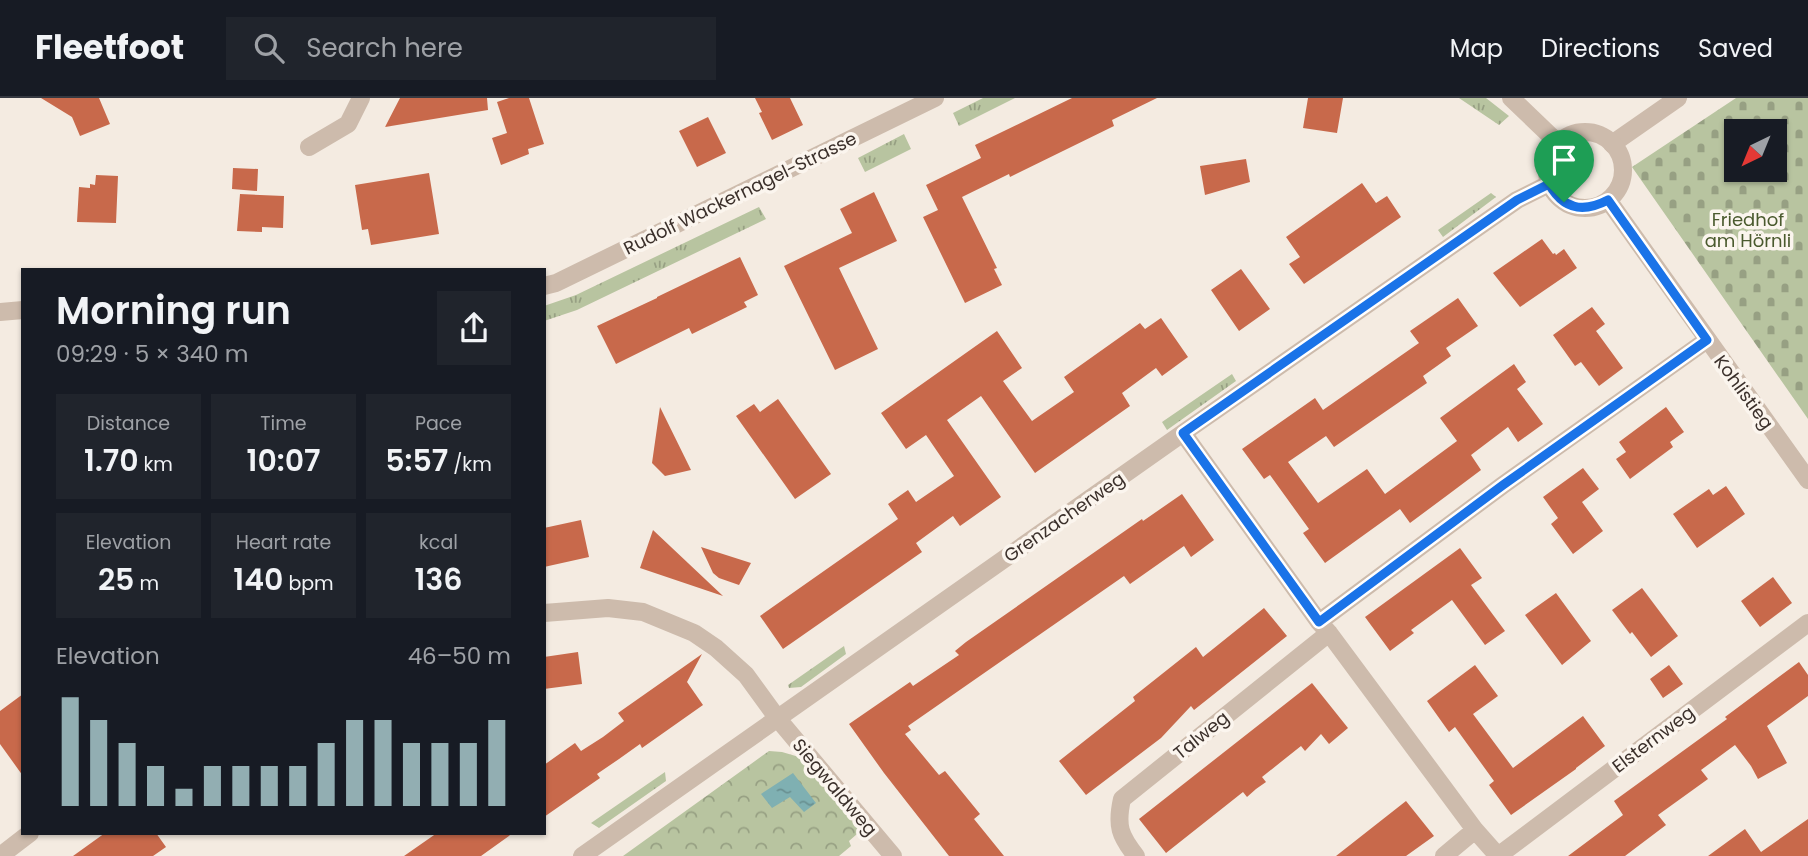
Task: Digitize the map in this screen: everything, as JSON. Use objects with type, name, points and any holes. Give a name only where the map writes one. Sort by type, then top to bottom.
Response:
[{"type":"street","points":[[309,147],[348,124],[361,98]]},
{"type":"street","name":"Rudolf Wackernagel-Strasse","points":[[546,286],[935,98]]},
{"type":"street","points":[[1511,98],[1558,143]]},
{"type":"street","points":[[1612,144],[1678,98]]},
{"type":"street","points":[[1579,132],[1591,132],[1603,136],[1612,144],[1620,154],[1623,166],[1617,191],[1608,200],[1598,206],[1586,208],[1564,202],[1555,194],[1547,173],[1551,152],[1558,143],[1579,132]]},
{"type":"street","name":"Grenzacherweg","points":[[582,856],[1517,200],[1549,184]]},
{"type":"street","name":"Kohlistieg","points":[[1608,200],[1808,480]]},
{"type":"street","points":[[0,312],[21,310]]},
{"type":"street","name":"Talweg","points":[[1136,856],[1123,840],[1119,827],[1122,799],[1324,627],[1503,485],[1707,340]]},
{"type":"street","points":[[1183,433],[1475,830],[1498,856]]},
{"type":"street","name":"Siegwaldweg","points":[[546,613],[608,608],[643,612],[694,633],[716,648],[746,675],[778,719],[892,856]]},
{"type":"street","name":"Elsternweg","points":[[1498,856],[1808,623]]},
{"type":"street","points":[[1444,856],[1475,830]]},
{"type":"street","points":[[0,856],[27,835]]},
{"type":"green space","points":[[983,98],[1015,98],[959,126],[953,113]]},
{"type":"green space","points":[[1459,98],[1486,98],[1509,116],[1499,125]]},
{"type":"green space","name":"Friedhof am Hörnli","points":[[1736,98],[1808,98],[1808,419],[1632,167]]},
{"type":"green space","points":[[904,134],[911,149],[865,172],[858,158]]},
{"type":"green space","points":[[1491,193],[1496,197],[1443,237],[1438,230]]},
{"type":"green space","points":[[759,207],[766,219],[577,310],[546,320],[546,305],[576,295]]},
{"type":"green space","points":[[1232,374],[1236,381],[1167,430],[1162,422]]},
{"type":"green space","points":[[844,646],[846,654],[801,687],[789,688],[788,685]]},
{"type":"green space","points":[[769,751],[806,759],[864,828],[849,841],[851,846],[839,856],[623,856]]},
{"type":"green space","points":[[665,772],[666,781],[599,828],[591,823]]},
{"type":"water","points":[[793,773],[816,803],[804,812],[790,797],[772,808],[761,794]]},
{"type":"building","points":[[41,98],[99,98],[110,124],[80,136],[72,117]]},
{"type":"building","points":[[400,98],[487,98],[488,110],[385,127]]},
{"type":"building","points":[[509,98],[529,98],[544,144],[528,149],[529,154],[501,165],[492,138],[507,133],[497,102]]},
{"type":"building","points":[[755,98],[790,98],[803,125],[772,140]]},
{"type":"building","points":[[1072,98],[1157,98],[1112,120],[1114,126],[1010,177],[1009,174],[962,197],[997,268],[994,269],[1002,285],[965,303],[923,217],[938,210],[926,185],[981,158],[975,145]]},
{"type":"building","points":[[1308,98],[1343,98],[1337,133],[1303,128]]},
{"type":"building","points":[[708,117],[726,153],[697,167],[679,131]]},
{"type":"building","points":[[1246,159],[1250,182],[1205,195],[1200,166]]},
{"type":"building","points":[[233,168],[258,169],[257,191],[232,189]]},
{"type":"building","points":[[429,173],[439,234],[371,245],[368,229],[362,230],[355,185]]},
{"type":"building","points":[[96,175],[118,176],[116,223],[77,222],[79,187],[90,188],[90,184],[95,185]]},
{"type":"building","points":[[1362,183],[1376,203],[1387,196],[1401,217],[1304,284],[1289,264],[1300,257],[1286,237]]},
{"type":"building","points":[[874,192],[897,241],[839,268],[878,349],[835,370],[784,266],[852,233],[840,209]]},
{"type":"building","points":[[240,194],[284,196],[283,228],[262,227],[262,232],[237,231]]},
{"type":"building","points":[[1542,239],[1553,254],[1556,255],[1564,249],[1577,268],[1520,307],[1493,273]]},
{"type":"building","points":[[740,257],[758,295],[744,302],[747,307],[692,334],[689,328],[616,364],[597,326]]},
{"type":"building","points":[[1241,269],[1270,309],[1239,331],[1211,290]]},
{"type":"building","points":[[1458,298],[1478,326],[1446,348],[1451,356],[1423,376],[1427,383],[1334,447],[1326,436],[1288,462],[1318,503],[1367,469],[1385,494],[1457,441],[1440,418],[1514,364],[1526,382],[1517,389],[1543,424],[1518,442],[1508,427],[1471,455],[1481,470],[1445,497],[1410,523],[1400,509],[1325,563],[1303,533],[1309,529],[1270,475],[1264,479],[1242,449],[1315,398],[1323,410],[1419,343],[1410,331]]},
{"type":"building","points":[[1592,307],[1605,324],[1596,331],[1623,368],[1599,386],[1581,362],[1575,366],[1553,335]]},
{"type":"building","points":[[1161,318],[1188,357],[1162,376],[1156,368],[1122,393],[1130,406],[1035,473],[981,396],[947,420],[1001,497],[960,526],[953,516],[916,543],[922,552],[783,649],[760,616],[898,519],[888,504],[908,490],[916,502],[954,476],[926,435],[906,449],[881,413],[997,331],[1022,368],[1003,381],[1032,421],[1074,392],[1064,377],[1140,323],[1145,329]]},
{"type":"building","points":[[778,399],[831,474],[795,499],[736,416],[754,404],[760,412]]},
{"type":"building","points":[[660,407],[691,470],[665,476],[652,463]]},
{"type":"building","points":[[1666,407],[1684,432],[1670,442],[1673,447],[1630,479],[1616,459],[1626,452],[1619,442]]},
{"type":"building","points":[[1583,468],[1599,489],[1582,502],[1603,531],[1573,554],[1551,524],[1558,518],[1543,497]]},
{"type":"building","points":[[1726,486],[1745,514],[1697,548],[1673,514],[1709,489],[1713,495]]},
{"type":"building","points":[[1182,494],[1214,540],[1191,557],[1184,546],[1130,584],[1124,576],[908,726],[911,730],[905,734],[939,775],[945,771],[980,814],[974,819],[1004,856],[949,856],[849,724],[910,682],[913,686],[959,655],[955,651],[966,642]]},
{"type":"building","points":[[581,520],[589,557],[546,567],[546,528]]},
{"type":"building","points":[[653,530],[723,596],[640,568]]},
{"type":"building","points":[[701,547],[751,563],[739,585],[713,573]]},
{"type":"building","points":[[1460,548],[1482,578],[1471,585],[1505,631],[1485,645],[1452,600],[1411,630],[1414,633],[1390,651],[1365,617]]},
{"type":"building","points":[[1773,577],[1792,603],[1760,627],[1741,601]]},
{"type":"building","points":[[1642,588],[1678,636],[1651,657],[1612,610]]},
{"type":"building","points":[[1556,593],[1591,641],[1562,665],[1525,615]]},
{"type":"building","points":[[1264,608],[1287,636],[1194,710],[1191,706],[1161,738],[1086,795],[1059,761],[1135,701],[1133,697],[1196,647],[1203,657]]},
{"type":"building","points":[[578,652],[582,684],[546,689],[546,657]]},
{"type":"building","points":[[702,654],[687,682],[703,705],[642,748],[640,744],[597,774],[600,778],[546,816],[546,764],[575,743],[581,751],[603,737],[624,721],[618,713]]},
{"type":"building","points":[[1799,662],[1808,675],[1808,696],[1767,726],[1787,763],[1758,779],[1735,745],[1701,770],[1708,779],[1658,815],[1666,825],[1625,856],[1568,856],[1623,815],[1614,801],[1727,719],[1725,717]]},
{"type":"building","points":[[1475,665],[1498,696],[1473,714],[1513,768],[1583,716],[1605,746],[1511,815],[1489,785],[1494,781],[1455,727],[1449,732],[1427,701]]},
{"type":"building","points":[[1669,665],[1683,684],[1663,698],[1650,679]]},
{"type":"building","points":[[1312,683],[1348,728],[1329,744],[1321,734],[1305,751],[1301,746],[1262,777],[1266,782],[1247,797],[1243,792],[1166,853],[1139,819]]},
{"type":"building","points":[[21,695],[21,773],[0,744],[0,711]]},
{"type":"building","points":[[1406,801],[1434,836],[1406,856],[1336,856]]},
{"type":"building","points":[[1808,819],[1808,856],[1708,856],[1745,829],[1761,852]]},
{"type":"building","points":[[102,835],[157,835],[166,847],[153,856],[73,856]]},
{"type":"building","points":[[434,835],[510,835],[481,856],[404,856]]},
{"type":"route","points":[[1549,184],[1564,202],[1586,208],[1598,206],[1608,200],[1707,340],[1503,485],[1319,622],[1183,433],[1517,200],[1549,184]]}]
